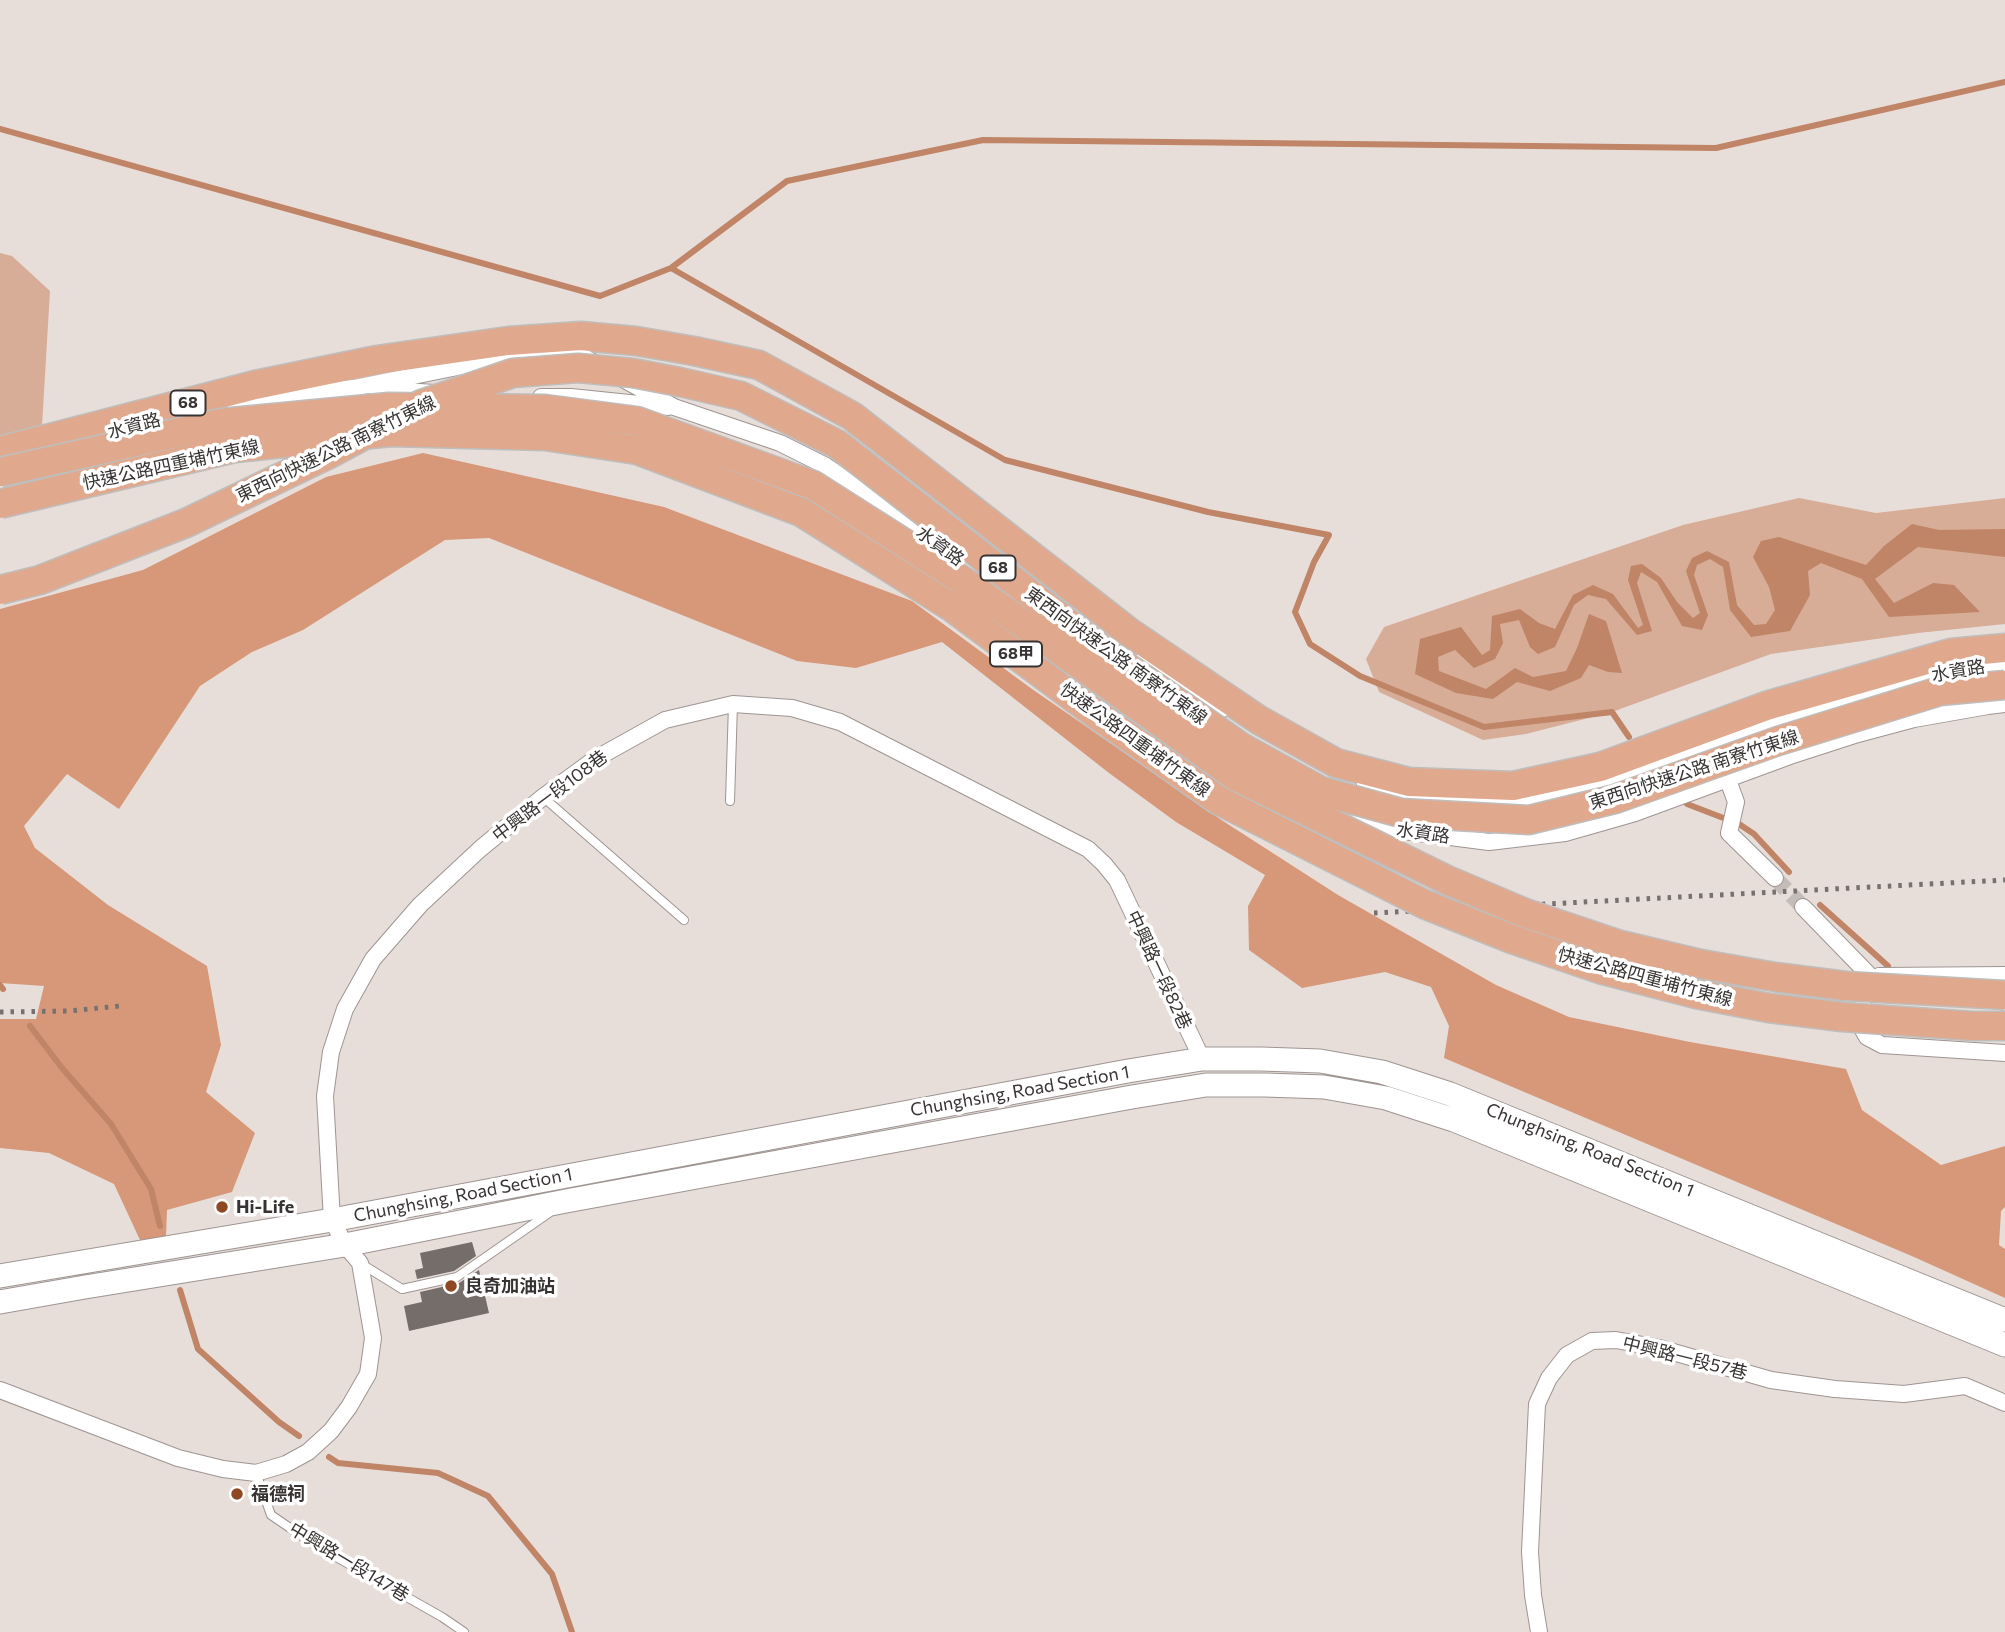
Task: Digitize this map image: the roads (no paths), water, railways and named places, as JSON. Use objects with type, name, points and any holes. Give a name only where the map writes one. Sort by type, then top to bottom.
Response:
[{"type":"highway","name":"東西向快速公路 南寮竹東線","points":[[0,451],[268,383],[377,360],[508,341],[581,336],[636,341],[759,365],[852,416],[1129,632],[1259,720],[1336,763],[1409,782],[1513,786],[1600,767],[1766,706],[1951,653],[2005,648]]},
{"type":"highway","name":"東西向快速公路 南寮竹東線","points":[[0,590],[40,580],[186,523],[329,454],[422,404],[513,373],[578,368],[633,373],[741,396],[837,444],[1108,654],[1241,747],[1321,791],[1401,813],[1529,820],[1615,799],[1778,741],[1940,691],[2005,685]]},
{"type":"highway","name":"快速公路四重埔竹東線","points":[[0,472],[221,423],[389,407],[545,408],[637,421],[813,485],[956,576],[1237,777],[1458,885],[1525,913],[1617,944],[1701,964],[1776,978],[1846,986],[2005,995]]},
{"type":"highway","name":"快速公路四重埔竹東線","points":[[0,504],[235,448],[391,432],[545,436],[637,450],[802,512],[953,608],[1218,800],[1424,904],[1511,939],[1604,970],[1696,994],[1769,1008],[1842,1017],[2005,1026]]},
{"type":"main road","name":"Chunghsing, Road Section 1","points":[[0,1276],[332,1220],[979,1098],[1202,1059],[1320,1061],[1382,1072],[1450,1094],[2005,1320]]},
{"type":"main road","name":"Chunghsing, Road Section 1","points":[[0,1302],[345,1245],[566,1201],[1206,1085],[1324,1087],[1386,1098],[1454,1120],[2005,1345]]},
{"type":"street","name":"水資路","points":[[0,466],[134,425],[184,413],[273,396],[354,387],[507,357],[576,353],[674,407],[791,449],[826,466],[911,524],[1102,665],[1244,762],[1333,810],[1396,830],[1489,842],[1565,832],[1635,813],[1858,734],[1914,719],[2005,704]]},
{"type":"street","name":"水資路","points":[[354,387],[502,397],[571,397],[674,407]]},
{"type":"street","name":"水資路","points":[[911,524],[1262,734],[1345,778],[1403,796],[1519,803],[1607,781],[1714,741],[1832,702],[1943,672],[2005,664]]},
{"type":"street","name":"中興路一段108巷","points":[[332,1220],[325,1096],[331,1052],[345,1009],[373,959],[420,905],[480,849],[543,797],[595,759],[665,720],[733,704],[792,708],[840,722],[1088,849],[1117,880]]},
{"type":"street","points":[[1714,741],[1736,802],[1729,833],[1774,878]]},
{"type":"street","name":"中興路一段82巷","points":[[1117,880],[1202,1059]]},
{"type":"street","points":[[1802,907],[1873,979]]},
{"type":"street","points":[[2005,975],[1886,975],[1873,979],[1864,992],[1862,1020],[1867,1037],[1882,1045],[2005,1053]]},
{"type":"street","points":[[0,1390],[178,1458],[223,1469],[256,1473],[286,1464],[308,1452],[331,1431],[368,1374],[373,1338],[360,1263],[345,1245],[332,1220]]},
{"type":"street","name":"中興路一段57巷","points":[[1539,1632],[1530,1552],[1537,1404],[1549,1378],[1567,1355],[1592,1341],[1616,1340],[1660,1348],[1771,1380],[1835,1389],[1904,1394],[1965,1386],[2005,1403]]},
{"type":"lane","points":[[730,801],[733,704]]},
{"type":"lane","points":[[543,797],[684,920]]},
{"type":"lane","points":[[360,1263],[402,1289],[457,1277],[566,1201]]},
{"type":"lane","name":"中興路一段147巷","points":[[256,1473],[271,1515],[315,1545],[464,1632]]},
{"type":"waterway","points":[[0,129],[600,296],[671,268],[787,181],[983,140],[1716,148],[2005,82]]},
{"type":"waterway","points":[[671,268],[1005,460],[1208,512],[1329,535],[1314,562],[1295,612],[1310,644],[1360,676],[1484,727],[1612,712],[1629,737]]},
{"type":"waterway","points":[[1687,804],[1739,824],[1754,834],[1789,872]]},
{"type":"waterway","points":[[1820,905],[1888,966]]},
{"type":"waterway","points":[[0,985],[3,989]]},
{"type":"waterway","points":[[30,1026],[111,1124],[151,1189],[160,1226]]},
{"type":"waterway","points":[[180,1290],[198,1349],[279,1422],[299,1436]]},
{"type":"waterway","points":[[329,1457],[338,1463],[438,1473],[488,1496],[552,1574],[572,1632]]},
{"type":"tunnel","points":[[1775,878],[1803,907]]},
{"type":"railway","points":[[1374,913],[2005,880]]},
{"type":"railway","points":[[0,1012],[68,1011],[120,1006]]},
{"type":"place","name":"Hi-Life","points":[[222,1207]]},
{"type":"place","name":"良奇加油站","points":[[451,1286]]},
{"type":"place","name":"福德祠","points":[[237,1494]]}]
